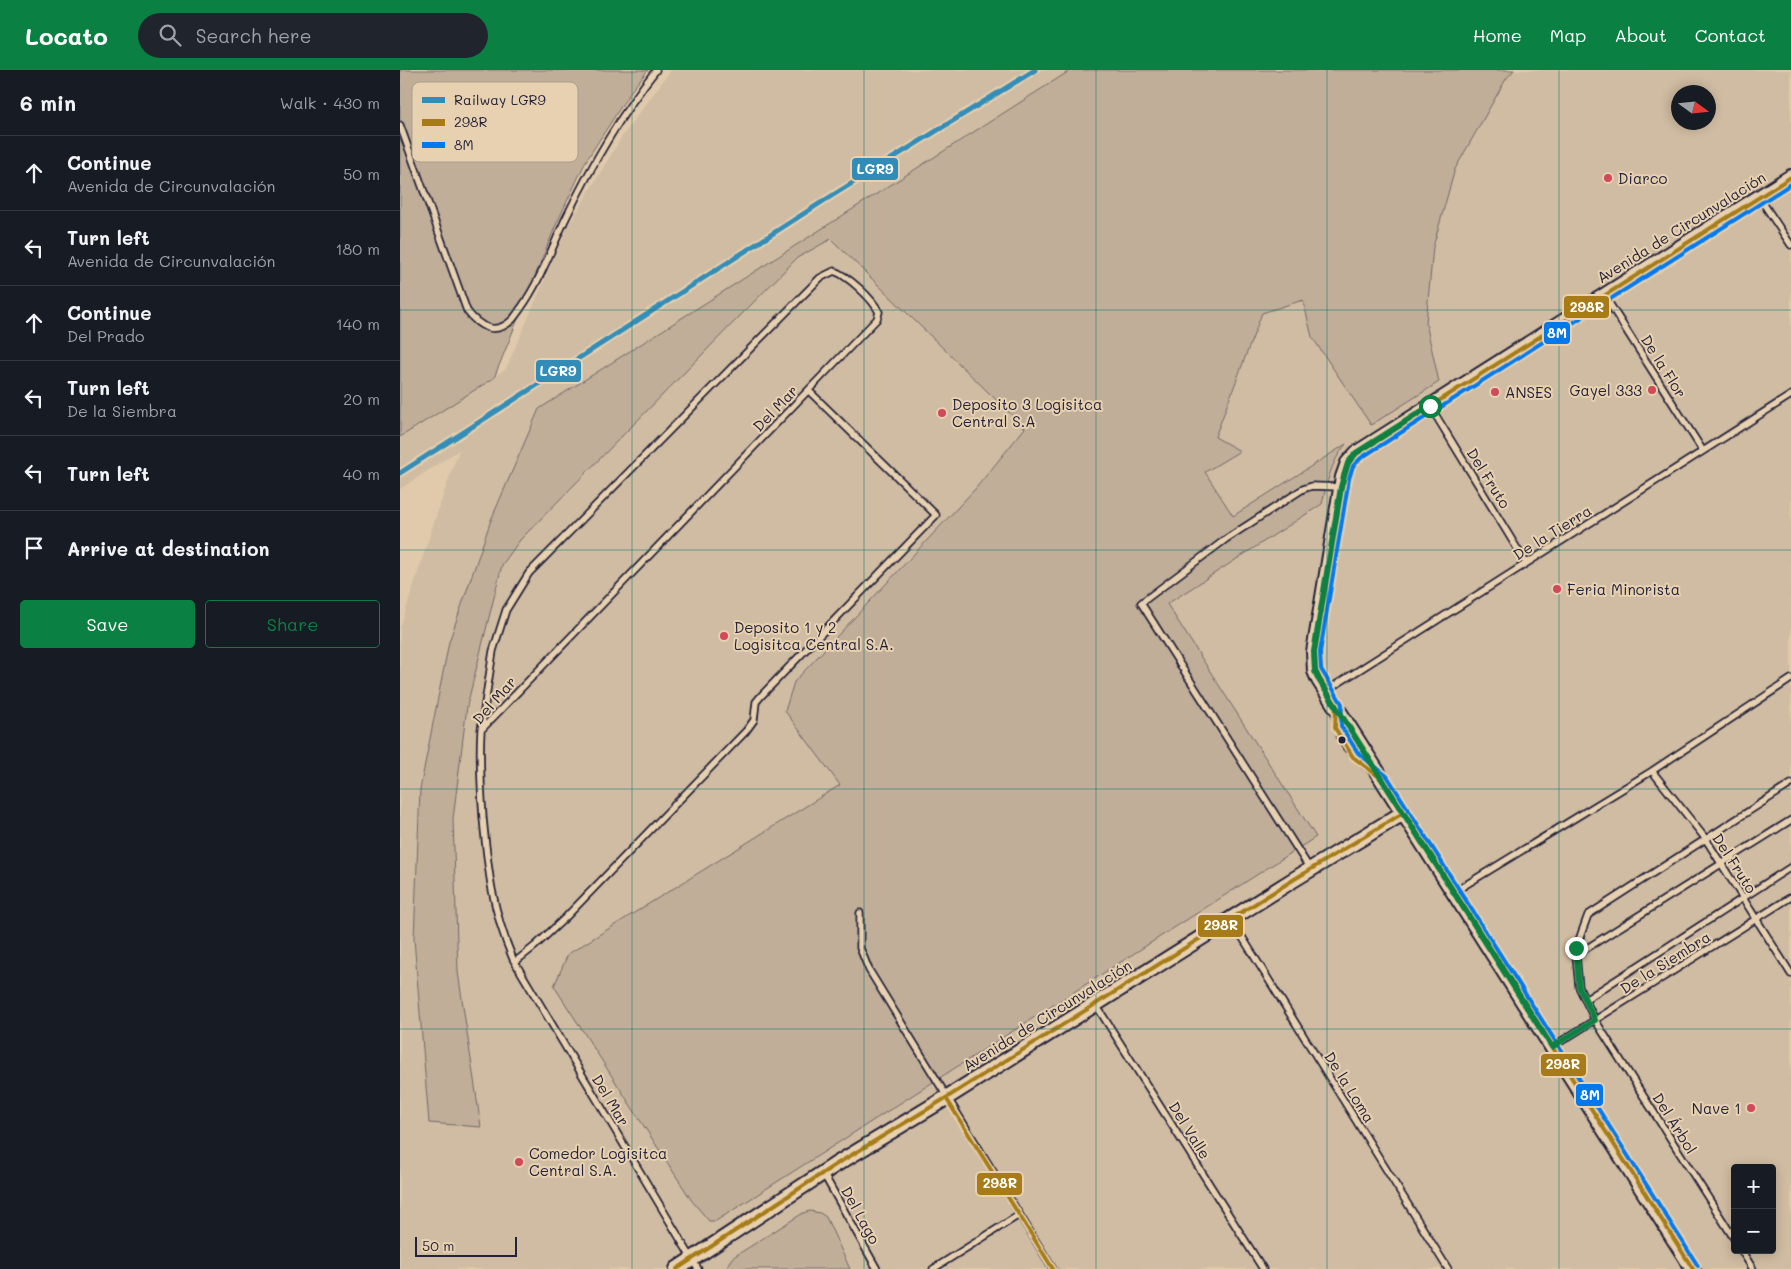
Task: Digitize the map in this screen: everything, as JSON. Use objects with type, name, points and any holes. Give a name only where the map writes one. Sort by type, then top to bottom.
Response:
[{"type":"street","name":"Avenida de Circunvalación","points":[[677,1269],[695,1264],[823,1173],[1403,813],[1315,671],[1314,652],[1341,487],[1348,463],[1356,453],[1791,177]]},
{"type":"street","points":[[1403,813],[1693,1269]]},
{"type":"lane","points":[[413,162],[467,311],[480,325],[490,328],[501,327],[512,320],[532,292],[566,218],[597,160],[639,90],[656,70]]},
{"type":"lane","points":[[400,125],[412,158]]},
{"type":"lane","points":[[1759,197],[1791,246]]},
{"type":"lane","name":"Del Mar","points":[[481,730],[877,319],[879,312],[876,305],[843,275],[834,271],[820,278],[530,573],[506,610],[494,651],[481,730],[478,760],[486,851],[493,898],[502,934],[515,962],[695,1264]]},
{"type":"lane","name":"De la Flor","points":[[1604,295],[1703,451]]},
{"type":"lane","points":[[515,962],[566,917],[746,732],[754,720],[756,702],[761,696],[936,515],[809,391]]},
{"type":"lane","name":"De la Tierra","points":[[1326,691],[1791,395]]},
{"type":"lane","name":"Del Fruto","points":[[1430,406],[1526,563]]},
{"type":"lane","points":[[1310,869],[1141,603],[1226,540],[1303,489],[1312,486],[1341,487]]},
{"type":"lane","points":[[1454,892],[1652,770],[1791,679]]},
{"type":"lane","name":"Del Fruto","points":[[1652,770],[1705,838],[1791,974]]},
{"type":"lane","name":"Del Árbol","points":[[1731,1234],[1595,1020],[1579,987],[1576,948],[1588,915],[1791,784]]},
{"type":"lane","points":[[1576,955],[1791,820]]},
{"type":"lane","points":[[1585,1000],[1791,867]]},
{"type":"lane","name":"De la Siembra","points":[[1552,1047],[1791,897]]},
{"type":"lane","points":[[860,914],[860,948],[869,970],[946,1098],[1053,1269]]},
{"type":"lane","name":"De la Loma","points":[[1231,919],[1448,1269]]},
{"type":"lane","name":"Del Valle","points":[[1096,1004],[1263,1269]]},
{"type":"lane","name":"Del Lago","points":[[823,1173],[877,1269]]},
{"type":"lane","points":[[933,1269],[1020,1215]]},
{"type":"lane","points":[[1744,1254],[1753,1269]]},
{"type":"shaded area","points":[[400,70],[648,70],[631,91],[586,161],[555,227],[494,378],[400,437]]},
{"type":"shaded area","points":[[671,70],[1791,70],[1791,1269],[400,1269],[400,628],[459,450],[400,489],[400,437],[506,369],[567,228],[621,138]]},
{"type":"shaded area","points":[[1071,70],[1514,70],[1506,79],[1455,169],[1433,247],[1426,323],[1439,382],[1371,425],[1312,337],[1303,300],[1262,313],[1215,437],[1240,451],[1205,472],[1233,516],[1346,444],[1333,465],[1322,504],[1167,604],[1316,837],[716,1221],[709,1221],[692,1201],[554,986],[568,954],[840,785],[785,711],[794,682],[976,488],[1025,428],[831,239],[797,258],[520,540],[502,565],[467,706],[453,819],[458,972],[481,1127],[429,1123],[414,939],[420,789],[449,642],[491,520],[539,409]]},
{"type":"shaded area","points":[[810,1211],[820,1213],[826,1217],[850,1269],[728,1269],[728,1264],[732,1258],[803,1213]]},
{"type":"rail line","name":"LGR9","points":[[400,473],[825,200],[1035,70]]},
{"type":"transit line","name":"298R","points":[[1693,1269],[1382,779],[1353,757],[1335,728],[1336,706],[1315,671],[1314,652],[1343,477],[1348,463],[1357,453],[1791,177]]},
{"type":"transit line","name":"8M","points":[[1698,1266],[1387,776],[1358,753],[1341,726],[1342,704],[1321,669],[1320,652],[1349,479],[1353,466],[1361,458],[1791,184]]},
{"type":"transit line","name":"298R","points":[[677,1269],[835,1165],[946,1098],[1403,813]]},
{"type":"transit line","name":"298R","points":[[946,1098],[1053,1269]]},
{"type":"place","name":"Diarco","points":[[1608,178]]},
{"type":"place","name":"Gayel 333","points":[[1652,390]]},
{"type":"place","name":"ANSES","points":[[1495,392]]},
{"type":"place","name":"Deposito 3 Logisitca Central S.A","points":[[942,413]]},
{"type":"place","name":"Feria Minorista","points":[[1557,589]]},
{"type":"place","name":"Deposito 1 y 2 Logisitca Central S.A.","points":[[724,636]]},
{"type":"place","name":"Nave 1","points":[[1751,1108]]},
{"type":"place","name":"Comedor Logisitca Central S.A.","points":[[519,1162]]},
{"type":"route","points":[[1430,406],[1356,453],[1348,463],[1341,487],[1314,652],[1315,671],[1552,1047],[1595,1020],[1579,987],[1576,948]]}]
